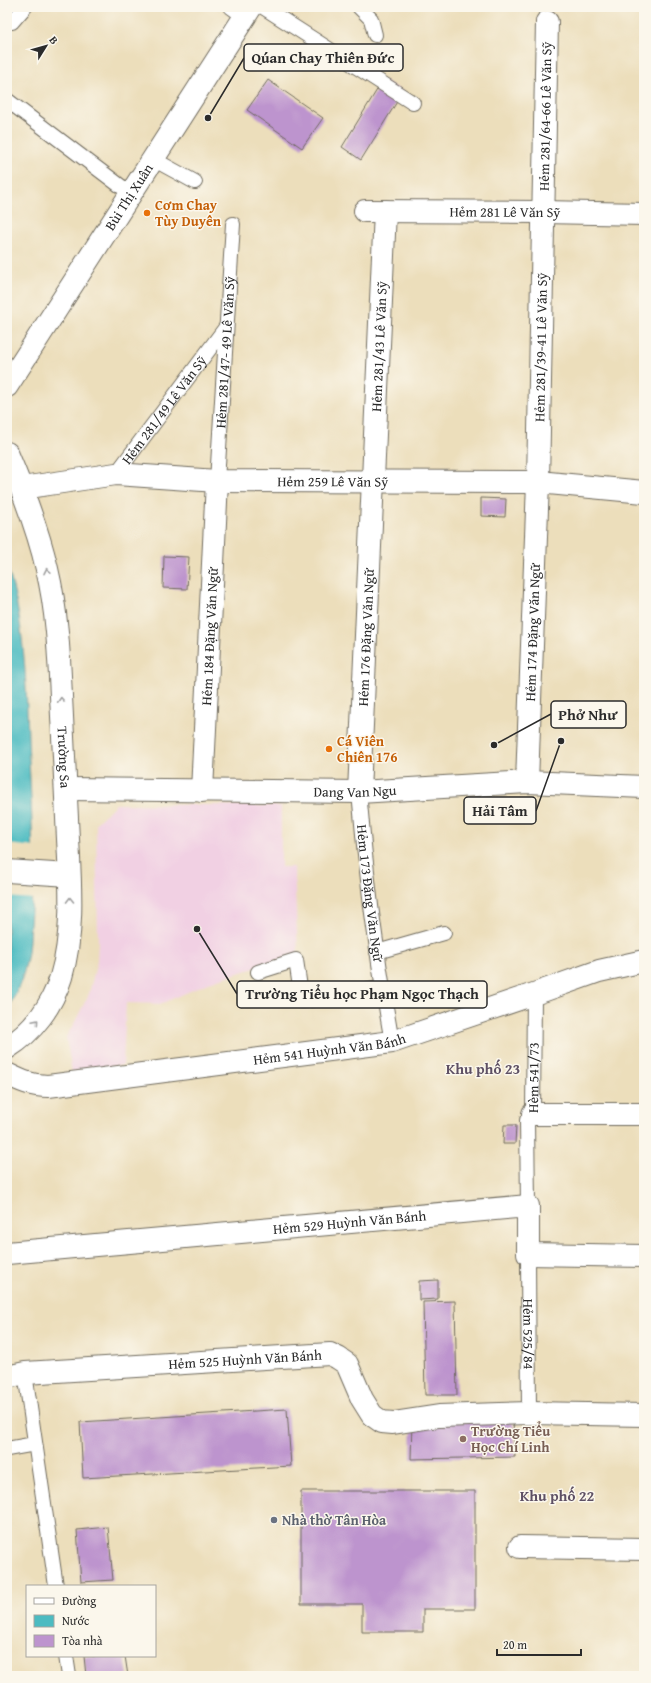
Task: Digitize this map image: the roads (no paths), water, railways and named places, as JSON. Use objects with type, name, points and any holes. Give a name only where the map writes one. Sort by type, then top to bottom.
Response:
[{"type":"street","name":"Bùi Thị Xuân","points":[[7,386],[131,194],[247,9]]},
{"type":"street","name":"Hẻm 281/64-66 Lê Văn Sỹ","points":[[543,212],[547,22]]},
{"type":"street","name":"Hẻm 281 Lê Văn Sỹ","points":[[375,211],[644,214]]},
{"type":"street","name":"Hẻm 281/43 Lê Văn Sỹ","points":[[372,481],[375,211]]},
{"type":"street","name":"Hẻm 281/39-41 Lê Văn Sỹ","points":[[538,482],[543,212]]},
{"type":"street","name":"Trường Sa","points":[[7,453],[22,488],[36,528],[47,570],[56,621],[66,789],[70,913],[68,944],[60,978],[50,1004],[22,1037],[7,1048]]},
{"type":"street","name":"Hẻm 259 Lê Văn Sỹ","points":[[22,488],[116,474],[217,481],[538,482],[644,492]]},
{"type":"street","name":"Hẻm 184 Đặng Văn Ngữ","points":[[202,792],[217,481]]},
{"type":"street","name":"Hẻm 176 Đặng Văn Ngữ","points":[[359,792],[372,481]]},
{"type":"street","name":"Hẻm 174 Đặng Văn Ngữ","points":[[527,782],[538,482]]},
{"type":"street","name":"Dang Van Ngu","points":[[66,789],[202,792],[359,792],[527,782],[644,787]]},
{"type":"street","points":[[7,870],[69,875]]},
{"type":"street","name":"Hẻm 541 Huỳnh Văn Bánh","points":[[7,1074],[35,1086],[48,1086],[392,1042],[599,971],[644,961]]},
{"type":"street","points":[[533,1114],[644,1114]]},
{"type":"street","points":[[528,1206],[528,1254],[644,1256]]},
{"type":"street","name":"Hẻm 529 Huỳnh Văn Bánh","points":[[7,1253],[528,1206]]},
{"type":"street","name":"Hẻm 525 Huỳnh Văn Bánh","points":[[16,1375],[330,1354],[347,1364],[365,1404],[372,1415],[382,1422],[393,1423],[410,1419],[439,1416],[529,1413],[644,1415]]},
{"type":"street","points":[[520,1547],[644,1549]]},
{"type":"lane","points":[[12,22],[25,7]]},
{"type":"lane","points":[[359,7],[371,19],[375,35]]},
{"type":"lane","points":[[247,9],[413,103]]},
{"type":"lane","points":[[7,100],[131,194]]},
{"type":"lane","points":[[153,159],[195,182]]},
{"type":"lane","name":"Hẻm 281/47- 49 Lê Văn Sỹ","points":[[217,481],[233,224]]},
{"type":"lane","name":"Hẻm 281/49 Lê Văn Sỹ","points":[[116,474],[226,327]]},
{"type":"lane","name":"Hẻm 173 Đặng Văn Ngữ","points":[[359,792],[364,857],[382,988],[392,1042]]},
{"type":"lane","points":[[377,952],[444,933]]},
{"type":"lane","points":[[258,972],[296,960],[302,1001],[382,988]]},
{"type":"lane","name":"Hèm 541/73","points":[[528,1206],[527,1120],[533,1114],[534,994]]},
{"type":"lane","name":"Hẻm 525/84","points":[[528,1254],[529,1413]]},
{"type":"lane","name":"Hẻm 525 Huỳnh Văn Bánh","points":[[16,1375],[36,1444],[56,1585]]},
{"type":"lane","points":[[7,1449],[36,1444]]},
{"type":"lane","points":[[66,1657],[69,1676]]},
{"type":"water","points":[[7,566],[14,590],[22,638],[26,687],[33,862],[32,903],[27,958],[21,982],[7,1010]]},
{"type":"place","name":"Qúan Chay Thiên Đức","points":[[208,118]]},
{"type":"place","name":"Cơm Chay Tùy Duyên","points":[[147,213]]},
{"type":"place","name":"Hải Tâm","points":[[561,741]]},
{"type":"place","name":"Phở Như","points":[[494,745]]},
{"type":"place","name":"Cá Viên Chiên 176","points":[[329,749]]},
{"type":"place","name":"Trường Tiểu học Phạm Ngọc Thạch","points":[[197,929]]},
{"type":"place","name":"Trường Tiểu Học Chí Linh","points":[[463,1439]]},
{"type":"place","name":"Nhà thờ Tân Hòa","points":[[274,1520]]},
{"type":"district","name":"Khu phố 23","points":[[483,1069]]},
{"type":"district","name":"Khu phố 22","points":[[557,1496]]}]
